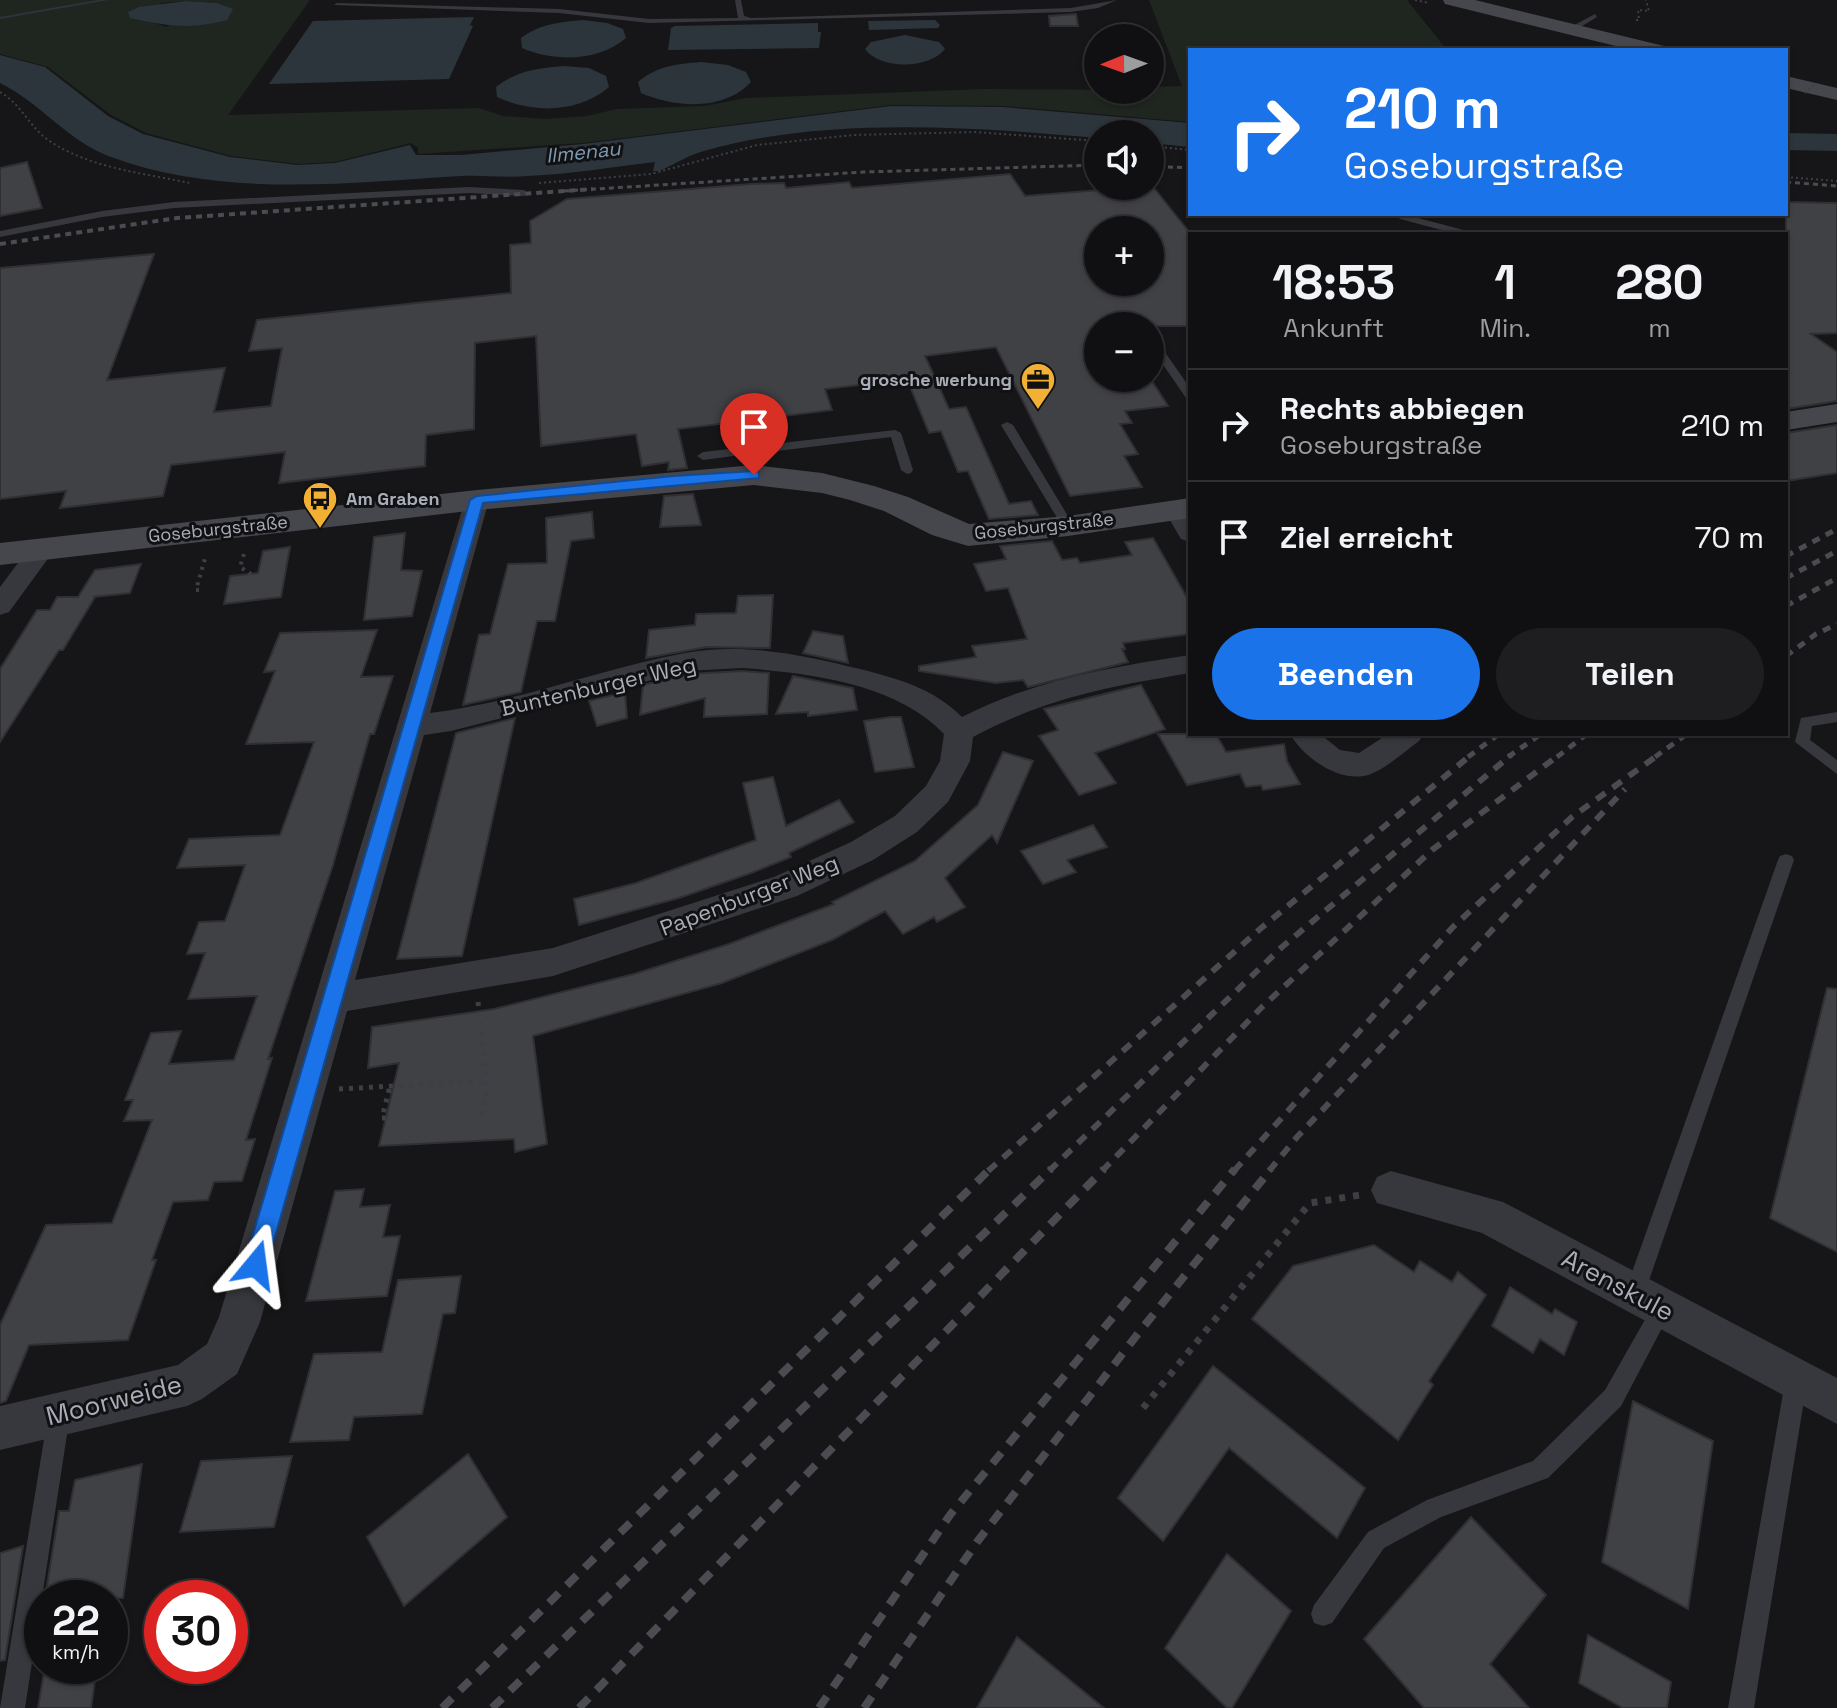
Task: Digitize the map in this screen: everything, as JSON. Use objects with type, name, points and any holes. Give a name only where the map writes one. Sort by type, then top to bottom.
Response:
[{"type":"street","points":[[1452,0],[1649,48]]},
{"type":"street","points":[[1795,87],[1837,94]]},
{"type":"street","points":[[1788,421],[1837,413]]},
{"type":"street","name":"Goseburgstraße","points":[[0,554],[673,480],[759,462],[862,493],[968,535],[1185,517]]},
{"type":"street","points":[[306,1091],[477,500]]},
{"type":"street","points":[[0,606],[42,549]]},
{"type":"street","name":"Buntenburger Weg","points":[[411,726],[451,721],[687,662],[742,659],[798,663],[902,690],[936,708],[959,732]]},
{"type":"street","points":[[959,732],[1008,706],[1090,680],[1188,664]]},
{"type":"street","name":"Papenburger Weg","points":[[333,998],[553,962],[785,887],[862,851],[906,824],[937,794],[955,761],[959,732]]},
{"type":"street","points":[[1306,736],[1310,744],[1333,762],[1364,765],[1406,736]]},
{"type":"street","name":"Moorweide","points":[[0,1428],[187,1384],[222,1359],[239,1322],[306,1091]]},
{"type":"street","name":"Arenskule","points":[[1391,1190],[1489,1216],[1837,1402]]},
{"type":"lane","points":[[738,0],[741,17],[751,20]]},
{"type":"lane","points":[[337,5],[559,11],[649,21],[751,20],[982,8],[1071,10],[1096,7],[1114,0]]},
{"type":"lane","points":[[1571,29],[1595,16]]},
{"type":"lane","points":[[0,234],[102,214],[186,204],[527,188]]},
{"type":"lane","points":[[1403,217],[1460,232]]},
{"type":"lane","points":[[1164,359],[1188,393]]},
{"type":"lane","points":[[1007,425],[1068,526]]},
{"type":"lane","points":[[703,456],[759,462],[895,433],[907,470]]},
{"type":"lane","points":[[1837,717],[1806,722],[1802,742],[1837,768]]},
{"type":"lane","points":[[1323,1614],[1376,1540],[1435,1508],[1540,1470],[1613,1398],[1648,1301],[1786,860]]},
{"type":"lane","points":[[1741,1708],[1796,1381]]},
{"type":"lane","points":[[12,1708],[60,1414]]},
{"type":"path","points":[[1595,16],[1639,20],[1638,10],[1649,11],[1646,0]]},
{"type":"path","points":[[1795,87],[1816,83]]},
{"type":"path","points":[[0,92],[18,102],[41,135],[68,151],[191,184]]},
{"type":"path","points":[[527,188],[663,172],[745,147],[846,135],[970,132],[1084,140]]},
{"type":"path","points":[[1164,147],[1188,150]]},
{"type":"path","points":[[1788,177],[1837,181]]},
{"type":"path","points":[[199,590],[196,590],[207,552]]},
{"type":"path","points":[[475,977],[486,1081],[482,1113],[479,1113]]},
{"type":"path","points":[[306,1091],[486,1081]]},
{"type":"path","points":[[386,1118],[382,1118],[390,1086]]},
{"type":"path","points":[[1143,1408],[1310,1203],[1391,1190]]},
{"type":"shaded area","points":[[0,0],[310,0],[228,115],[479,108],[503,116],[545,119],[587,116],[617,109],[705,106],[746,98],[985,89],[1084,90],[1084,104],[1164,104],[1164,87],[1182,86],[1164,39],[1164,24],[1158,24],[1149,0],[1407,0],[1445,48],[1188,48],[1188,122],[1003,106],[891,105],[583,143],[418,154],[418,148],[411,143],[335,162],[298,164],[231,156],[146,133],[111,115],[48,67],[0,54]],"holes":[[[161,3],[217,3],[166,27],[152,22]]]},
{"type":"water","points":[[186,1],[217,3],[233,9],[227,20],[189,26],[130,18],[128,12],[139,7]]},
{"type":"water","points":[[474,17],[470,25],[473,26],[449,79],[269,84],[313,21]]},
{"type":"water","points":[[583,20],[623,29],[626,38],[602,52],[576,57],[548,56],[522,48],[521,38],[535,30]]},
{"type":"water","points":[[935,20],[940,25],[938,28],[869,30],[868,21]]},
{"type":"water","points":[[818,23],[818,32],[821,32],[819,48],[668,50],[671,28],[675,26]]},
{"type":"water","points":[[905,35],[939,42],[945,49],[928,60],[893,64],[872,56],[865,49],[871,42]]},
{"type":"water","name":"Ilmenau","points":[[0,55],[45,67],[108,116],[143,134],[230,157],[297,165],[335,163],[410,145],[416,155],[461,155],[583,144],[891,106],[1002,107],[1155,120],[1084,120],[1084,137],[1001,130],[900,127],[799,133],[750,140],[698,153],[660,171],[653,171],[655,162],[520,177],[461,176],[328,184],[240,183],[153,170],[111,157],[81,142],[0,83]]},
{"type":"water","points":[[701,62],[728,65],[746,72],[751,82],[727,98],[699,104],[669,102],[641,93],[638,82],[652,72]]},
{"type":"water","points":[[563,66],[589,68],[606,76],[609,87],[584,102],[555,108],[525,106],[497,97],[496,87],[511,77],[536,69]]},
{"type":"water","points":[[1164,121],[1188,123],[1188,147],[1164,144]]},
{"type":"water","points":[[1788,133],[1837,134],[1837,151],[1788,150]]},
{"type":"building","points":[[1076,14],[1078,26],[1050,26],[1049,16]]},
{"type":"building","points":[[27,162],[42,208],[0,216],[0,168]]},
{"type":"building","points":[[1010,174],[1025,196],[1084,191],[1084,200],[1164,200],[1189,232],[1188,326],[1164,326],[1164,312],[1084,312],[1084,392],[1159,392],[1168,406],[1125,411],[1132,423],[1120,424],[1138,454],[1124,456],[1142,487],[1070,496],[996,347],[925,356],[949,409],[966,407],[1009,504],[1031,501],[1038,515],[989,519],[968,471],[958,472],[941,431],[929,433],[907,379],[825,389],[832,410],[678,429],[687,468],[668,470],[669,462],[642,466],[636,434],[541,446],[536,336],[475,343],[474,429],[426,435],[425,466],[279,483],[285,452],[171,465],[163,496],[60,508],[66,491],[0,499],[0,268],[154,254],[107,380],[225,368],[214,412],[271,406],[282,348],[249,351],[257,320],[511,293],[510,245],[531,243],[530,221],[567,199],[751,184],[784,183],[786,188],[849,182],[852,188]]},
{"type":"building","points":[[1788,202],[1837,203],[1837,333],[1811,334],[1837,352],[1837,401],[1788,409],[1788,232]]},
{"type":"building","points":[[1837,425],[1837,473],[1788,481],[1788,433]]},
{"type":"building","points":[[693,494],[701,525],[660,527],[664,496]]},
{"type":"building","points":[[592,512],[594,538],[571,541],[555,621],[537,621],[521,692],[463,705],[479,635],[490,634],[508,564],[547,563],[546,518]]},
{"type":"building","points":[[405,533],[401,570],[422,571],[412,616],[364,620],[374,537]]},
{"type":"building","points":[[1153,538],[1188,599],[1188,634],[1123,643],[1125,649],[1122,649],[1128,662],[1028,687],[1023,680],[996,683],[919,671],[919,666],[976,657],[972,646],[1027,639],[1008,588],[986,591],[974,564],[1006,559],[1000,546],[1052,541],[1062,560],[1077,558],[1080,563],[1132,555],[1125,542]]},
{"type":"building","points":[[290,547],[281,597],[224,604],[230,576],[258,573],[263,551]]},
{"type":"building","points":[[141,564],[130,593],[93,597],[63,650],[59,650],[0,742],[0,669],[37,610],[50,610],[57,597],[78,597],[95,570]]},
{"type":"building","points":[[773,595],[770,648],[707,647],[646,658],[649,630],[695,625],[696,614],[736,613],[738,596]]},
{"type":"building","points":[[377,630],[361,677],[393,676],[374,734],[370,734],[333,865],[268,1059],[272,1058],[246,1140],[255,1139],[242,1181],[214,1182],[208,1200],[173,1202],[128,1340],[29,1345],[6,1401],[0,1403],[0,1325],[46,1225],[112,1223],[152,1120],[124,1121],[133,1100],[125,1100],[151,1033],[181,1031],[169,1064],[234,1060],[257,996],[188,999],[205,953],[187,954],[199,922],[225,921],[245,865],[177,868],[189,839],[280,835],[314,742],[246,744],[275,671],[264,672],[280,633]]},
{"type":"building","points":[[813,631],[843,636],[848,663],[803,653]]},
{"type":"building","points":[[769,673],[767,714],[704,717],[705,698],[640,715],[643,685],[687,674]]},
{"type":"building","points":[[793,676],[853,688],[857,710],[808,716],[808,712],[776,714]]},
{"type":"building","points":[[1141,685],[1165,729],[1095,753],[1116,783],[1079,795],[1039,736],[1058,730],[1044,709]]},
{"type":"building","points":[[625,692],[627,718],[597,726],[589,701]]},
{"type":"building","points":[[901,717],[914,767],[875,772],[864,721]]},
{"type":"building","points":[[515,718],[462,956],[397,959],[456,733]]},
{"type":"building","points":[[1158,734],[1217,736],[1226,752],[1284,744],[1287,761],[1300,784],[1263,790],[1261,785],[1246,787],[1240,774],[1187,785]]},
{"type":"building","points":[[1003,752],[1033,761],[997,843],[992,835],[945,878],[965,907],[937,922],[934,917],[903,934],[885,911],[832,940],[722,983],[533,1036],[547,1144],[515,1152],[514,1139],[379,1146],[399,1063],[368,1068],[372,1027],[494,1009],[634,974],[729,944],[834,904],[832,902],[915,861],[978,805]]},
{"type":"building","points":[[773,777],[786,826],[839,800],[854,822],[789,853],[791,857],[751,873],[679,898],[579,925],[574,899],[636,883],[756,840],[743,783]]},
{"type":"building","points":[[1093,825],[1107,847],[1067,860],[1076,872],[1043,884],[1021,851]]},
{"type":"building","points":[[1827,988],[1837,989],[1837,1252],[1770,1218]]},
{"type":"building","points":[[364,1189],[360,1207],[390,1205],[383,1237],[400,1236],[387,1296],[306,1301],[335,1191]]},
{"type":"building","points":[[1374,1245],[1414,1272],[1420,1261],[1452,1282],[1458,1272],[1486,1295],[1429,1381],[1433,1385],[1398,1440],[1252,1319],[1293,1266]]},
{"type":"building","points":[[461,1276],[455,1313],[443,1314],[422,1414],[354,1417],[349,1440],[290,1442],[314,1354],[382,1352],[398,1280]]},
{"type":"building","points":[[1510,1287],[1552,1314],[1555,1309],[1577,1322],[1564,1355],[1540,1339],[1533,1353],[1492,1326]]},
{"type":"building","points":[[1213,1366],[1365,1488],[1337,1538],[1229,1448],[1163,1541],[1118,1498]]},
{"type":"building","points":[[1633,1401],[1713,1441],[1688,1609],[1602,1562]]},
{"type":"building","points":[[468,1454],[507,1517],[404,1606],[367,1537]]},
{"type":"building","points":[[292,1456],[274,1527],[180,1532],[201,1461]]},
{"type":"building","points":[[142,1464],[126,1580],[48,1580],[59,1511],[69,1511],[75,1480]]},
{"type":"building","points":[[1471,1517],[1546,1595],[1490,1664],[1529,1708],[1424,1708],[1364,1639]]},
{"type":"building","points":[[23,1546],[5,1660],[0,1661],[0,1553]]},
{"type":"building","points":[[1227,1554],[1291,1611],[1232,1708],[1227,1708],[1165,1648]]},
{"type":"building","points":[[1588,1635],[1671,1682],[1667,1708],[1623,1708],[1579,1683]]},
{"type":"building","points":[[1017,1637],[1104,1708],[977,1708]]},
{"type":"building","points":[[42,1684],[94,1684],[91,1708],[38,1708]]},
{"type":"waterway","points":[[0,18],[106,0]]},
{"type":"railway","points":[[567,191],[864,172],[1084,165]]},
{"type":"railway","points":[[1164,167],[1188,168]]},
{"type":"railway","points":[[1788,182],[1837,186]]},
{"type":"railway","points":[[567,191],[593,189]]},
{"type":"railway","points":[[0,244],[177,218],[567,191]]},
{"type":"railway","points":[[1788,555],[1837,529]]},
{"type":"railway","points":[[1788,577],[1837,551]]},
{"type":"railway","points":[[1788,605],[1837,578]]},
{"type":"railway","points":[[1788,655],[1816,634],[1837,624]]},
{"type":"railway","points":[[1468,757],[1496,736]]},
{"type":"railway","points":[[1508,757],[1538,736]]},
{"type":"railway","points":[[1557,757],[1584,736]]},
{"type":"railway","points":[[1655,757],[1684,736]]},
{"type":"railway","points":[[988,1171],[1260,929],[1471,755]]},
{"type":"railway","points":[[1049,1171],[1282,947],[1511,755]]},
{"type":"railway","points":[[1102,1171],[1262,1007],[1432,850],[1559,755]]},
{"type":"railway","points":[[1234,1171],[1453,927],[1572,817],[1658,755]]},
{"type":"railway","points":[[1269,1171],[1297,1137],[1625,789]]},
{"type":"railway","points":[[442,1708],[990,1169]]},
{"type":"railway","points":[[492,1708],[1051,1169]]},
{"type":"railway","points":[[579,1708],[1104,1169]]},
{"type":"railway","points":[[819,1708],[950,1515],[1235,1169]]},
{"type":"railway","points":[[864,1708],[977,1542],[1140,1331],[1271,1169]]},
{"type":"place","name":"grosche werbung","points":[[1038,411]]},
{"type":"place","name":"Am Graben","points":[[320,530]]},
{"type":"route","points":[[256,1265],[477,500],[754,475]]}]
